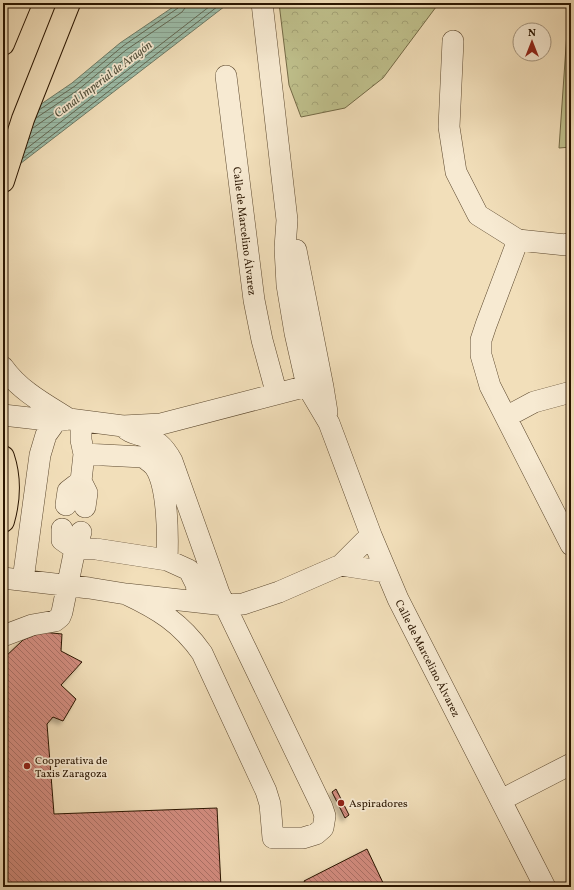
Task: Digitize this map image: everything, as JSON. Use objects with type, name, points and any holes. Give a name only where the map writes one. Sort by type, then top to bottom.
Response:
[{"type":"main road","points":[[3,44],[20,3]]},
{"type":"main road","points":[[3,181],[23,119],[69,3]]},
{"type":"main road","points":[[3,457],[8,477],[8,492],[7,506],[3,520]]},
{"type":"street","name":"Calle de Marcelino Álvarez","points":[[262,3],[287,220],[294,243],[329,422],[371,535],[398,599],[545,887]]},
{"type":"street","points":[[453,41],[449,127],[456,172],[478,215],[518,240],[566,245],[571,243]]},
{"type":"street","name":"Calle de Marcelino Álvarez","points":[[226,76],[254,300],[262,340],[274,384]]},
{"type":"street","name":"Calle de Marcelino Álvarez","points":[[287,220],[285,248],[286,272],[295,333],[307,386],[329,422]]},
{"type":"street","points":[[518,240],[481,340],[481,355],[490,386],[571,546]]},
{"type":"street","points":[[3,367],[25,390],[69,420],[80,440],[84,454],[81,481],[87,492],[76,506]]},
{"type":"street","points":[[3,414],[123,426],[161,424],[307,386]]},
{"type":"street","points":[[506,417],[534,402],[571,392]]},
{"type":"street","points":[[69,420],[46,435],[40,455],[13,579],[225,606],[243,604],[278,592],[341,565],[371,535]]},
{"type":"street","points":[[123,426],[128,432],[157,442],[167,453],[176,471],[200,571],[225,606],[322,807],[325,816],[323,828],[316,834],[303,838],[273,838],[272,819],[266,791],[202,653],[194,641],[169,617],[126,594]]},
{"type":"street","points":[[84,454],[143,457],[149,460],[155,467],[162,484],[168,523],[167,560]]},
{"type":"street","points":[[3,636],[32,625],[55,621],[60,617],[67,585],[73,537],[96,549],[167,560],[189,570],[200,571]]},
{"type":"street","points":[[341,565],[386,572]]},
{"type":"street","points":[[199,602],[196,584],[200,571]]},
{"type":"street","points":[[501,800],[571,764]]},
{"type":"green space","points":[[279,3],[439,3],[383,78],[345,108],[301,117],[289,85]]},
{"type":"green space","points":[[569,3],[571,3],[571,147],[559,148]]},
{"type":"water","name":"Canal Imperial de Aragón","points":[[179,3],[229,3],[3,177],[3,130],[72,83],[120,43]]},
{"type":"building","name":"Cooperativa de Taxis Zaragoza","points":[[42,632],[62,634],[61,651],[82,662],[61,685],[76,699],[63,721],[53,717],[47,724],[54,814],[217,808],[221,887],[3,887],[3,659],[23,640]]},
{"type":"building","name":"Aspiradores","points":[[336,789],[349,815],[345,818],[332,792]]},
{"type":"building","points":[[367,849],[385,887],[307,887],[304,881]]},
{"type":"place","name":"Cooperativa de Taxis Zaragoza","points":[[27,766]]},
{"type":"place","name":"Aspiradores","points":[[341,803]]}]
